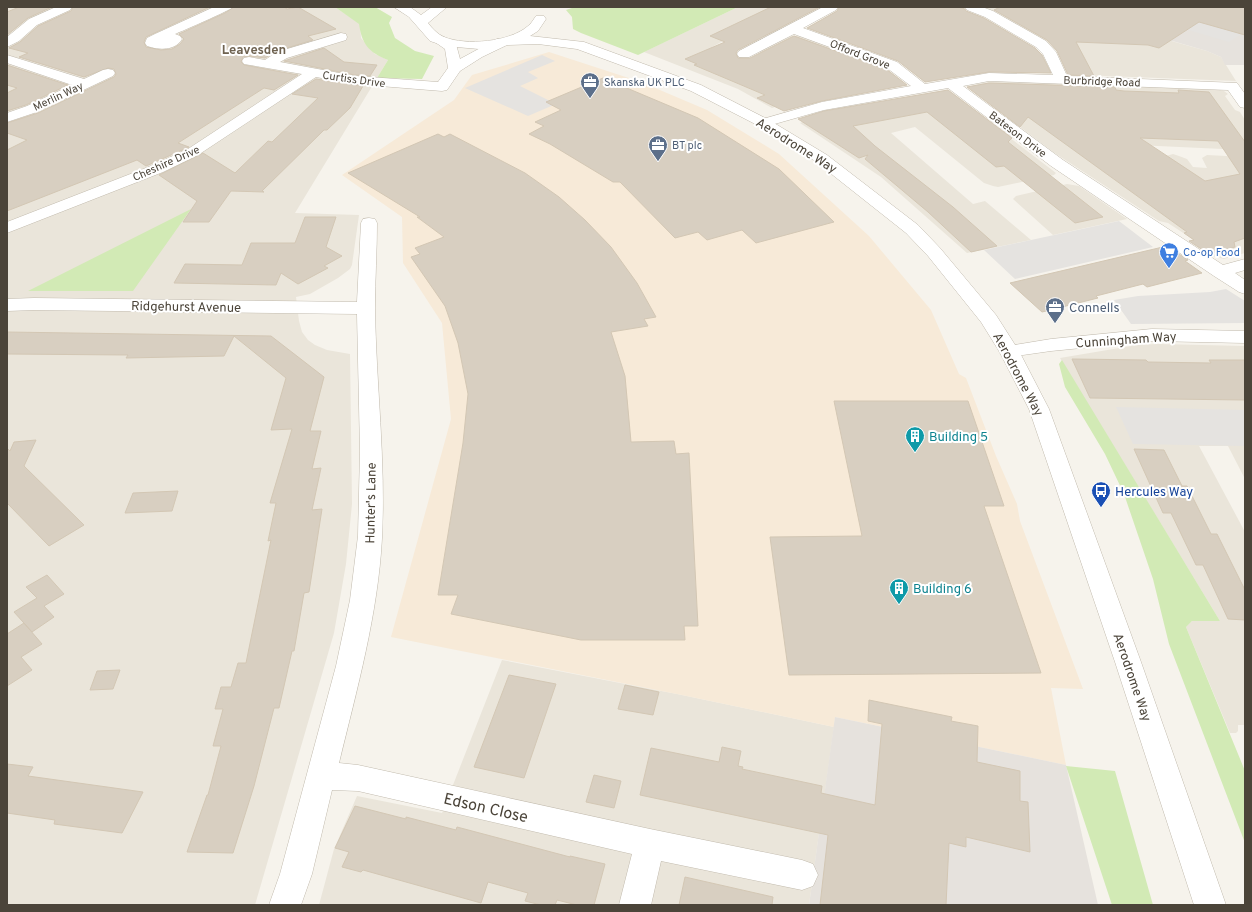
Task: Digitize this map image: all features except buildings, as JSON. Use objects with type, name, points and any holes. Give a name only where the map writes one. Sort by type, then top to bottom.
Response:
[{"type":"street","points":[[7,43],[33,22],[66,7]]},
{"type":"street","points":[[164,35],[224,7]]},
{"type":"street","points":[[400,7],[413,14],[430,35],[451,47],[455,68],[477,54],[505,42]]},
{"type":"street","points":[[421,22],[428,14],[441,7]]},
{"type":"street","points":[[744,54],[793,30],[832,7]]},
{"type":"street","points":[[971,7],[989,14],[1041,44],[1049,52],[1062,79]]},
{"type":"street","name":"Aerodrome Way","points":[[505,42],[522,36],[538,26],[537,15],[553,28],[579,45]]},
{"type":"street","name":"Offord Grove","points":[[793,30],[892,65],[922,88]]},
{"type":"street","points":[[267,64],[282,55],[341,37]]},
{"type":"street","points":[[440,40],[467,45],[505,42]]},
{"type":"street","name":"Aerodrome Way","points":[[505,42],[538,40],[579,45],[696,88],[764,123],[821,158],[912,229],[934,252],[988,320],[1008,352],[1041,415],[1126,654],[1210,905]]},
{"type":"street","points":[[7,59],[84,84]]},
{"type":"street","name":"Curtiss Drive","points":[[249,61],[362,81],[442,87],[455,68]]},
{"type":"street","name":"Merlin Way","points":[[7,118],[32,109],[108,73]]},
{"type":"street","name":"Cheshire Drive","points":[[10,234],[193,152],[313,73]]},
{"type":"street","name":"Burbridge Road","points":[[950,83],[990,77],[1232,86],[1245,104]]},
{"type":"street","points":[[764,123],[807,109],[950,83]]},
{"type":"street","name":"Bateson Drive","points":[[950,83],[1057,163],[1245,288]]},
{"type":"street","name":"Hunter's Lane","points":[[285,905],[296,874],[349,666],[363,600],[368,560],[370,536],[370,451],[366,308],[369,223]]},
{"type":"street","points":[[1220,272],[1245,264]]},
{"type":"street","name":"Ridgehurst Avenue","points":[[7,305],[34,304],[366,308]]},
{"type":"street","name":"Cunningham Way","points":[[1008,352],[1051,345],[1152,334],[1245,337]]},
{"type":"street","name":"Edson Close","points":[[321,777],[343,776],[358,778],[650,844],[802,875]]},
{"type":"street","points":[[636,905],[650,844]]},
{"type":"shaded area","points":[[7,7],[335,7],[360,24],[361,38],[375,54],[388,60],[295,213],[359,215],[352,265],[350,269],[338,278],[310,294],[296,297],[302,332],[308,340],[327,350],[350,354],[352,504],[346,564],[334,633],[255,905],[7,905]]},
{"type":"shaded area","points":[[738,7],[818,7],[778,30],[745,45],[737,46],[723,41],[712,47],[763,65],[759,54],[761,50],[791,36],[800,36],[882,66],[903,82],[794,101],[772,108],[738,89],[644,52]]},
{"type":"shaded area","points":[[983,7],[1055,7],[1207,51],[1221,57],[1236,81],[1080,75],[1052,45],[998,13]]},
{"type":"shaded area","points":[[1055,7],[1245,7],[1245,65],[1225,65],[1221,57],[1207,51]]},
{"type":"shaded area","points":[[1145,7],[1241,34],[1229,42],[1175,26]]},
{"type":"shaded area","points":[[549,52],[641,82],[707,110],[779,154],[869,236],[931,310],[959,374],[966,378],[996,456],[1017,504],[1020,521],[1083,689],[1051,688],[1066,765],[835,717],[834,727],[391,637],[451,419],[442,323],[403,263],[402,217],[342,175],[454,100],[472,75]]},
{"type":"shaded area","points":[[542,55],[555,61],[528,72],[538,78],[520,86],[556,104],[528,116],[465,88]]},
{"type":"shaded area","points":[[999,81],[1017,83],[1022,81],[1216,89],[1224,91],[1228,94],[1225,96],[1235,110],[1240,112],[1245,120],[1245,150],[1114,144],[1166,156],[1173,154],[1187,159],[1193,167],[1207,168],[1202,158],[1207,155],[1245,157],[1245,253],[1224,259],[1208,255],[1198,247],[1197,242],[1168,223],[1159,221],[1053,152],[970,89],[973,88],[971,86]]},
{"type":"shaded area","points":[[950,92],[1056,173],[1054,175],[998,187],[993,186],[984,183],[915,127],[891,133],[973,204],[985,201],[1031,240],[967,253],[881,177],[800,123],[817,116]]},
{"type":"shaded area","points":[[1067,184],[1079,186],[1127,219],[1053,235],[1013,199],[1016,196]]},
{"type":"shaded area","points":[[1119,221],[1153,247],[1015,279],[984,250]]},
{"type":"shaded area","points":[[1226,289],[1245,301],[1245,323],[1131,324],[1114,300],[1138,296],[1210,292]]},
{"type":"shaded area","points":[[1137,345],[1245,346],[1245,479],[1228,446],[1199,446],[1245,532],[1245,725],[1238,725],[1238,731],[1236,733],[1230,733],[1186,627],[1192,621],[1220,621],[1060,358]]},
{"type":"shaded area","points":[[1116,407],[1245,410],[1245,446],[1133,444]]},
{"type":"shaded area","points":[[502,660],[677,694],[834,727],[809,905],[319,905],[334,849],[357,796],[442,813]]},
{"type":"shaded area","points":[[835,717],[1066,765],[1098,905],[809,905]]},
{"type":"green space","points":[[335,7],[375,7],[392,17],[389,23],[395,38],[415,51],[434,56],[422,79],[377,78],[388,60],[375,54],[367,46],[362,37],[359,24]]},
{"type":"green space","points":[[575,7],[738,7],[638,55],[573,29],[572,17],[566,10]]},
{"type":"green space","points":[[191,209],[133,291],[28,291]]},
{"type":"green space","points":[[1062,360],[1220,621],[1192,621],[1186,627],[1245,771],[1245,843],[1169,644],[1153,579],[1124,494],[1105,454],[1065,387],[1059,364]]},
{"type":"green space","points":[[1066,766],[1115,771],[1153,905],[1112,905]]},
{"type":"place","name":"Skanska UK PLC","points":[[590,99]]},
{"type":"place","name":"BT plc","points":[[658,162]]},
{"type":"place","name":"Co-op Food","points":[[1169,269]]},
{"type":"place","name":"Connells","points":[[1055,324]]},
{"type":"place","name":"Building 5","points":[[915,453]]},
{"type":"place","name":"Hercules Way","points":[[1101,508]]},
{"type":"place","name":"Building 6","points":[[899,605]]},
{"type":"district","name":"Leavesden","points":[[254,49]]}]
